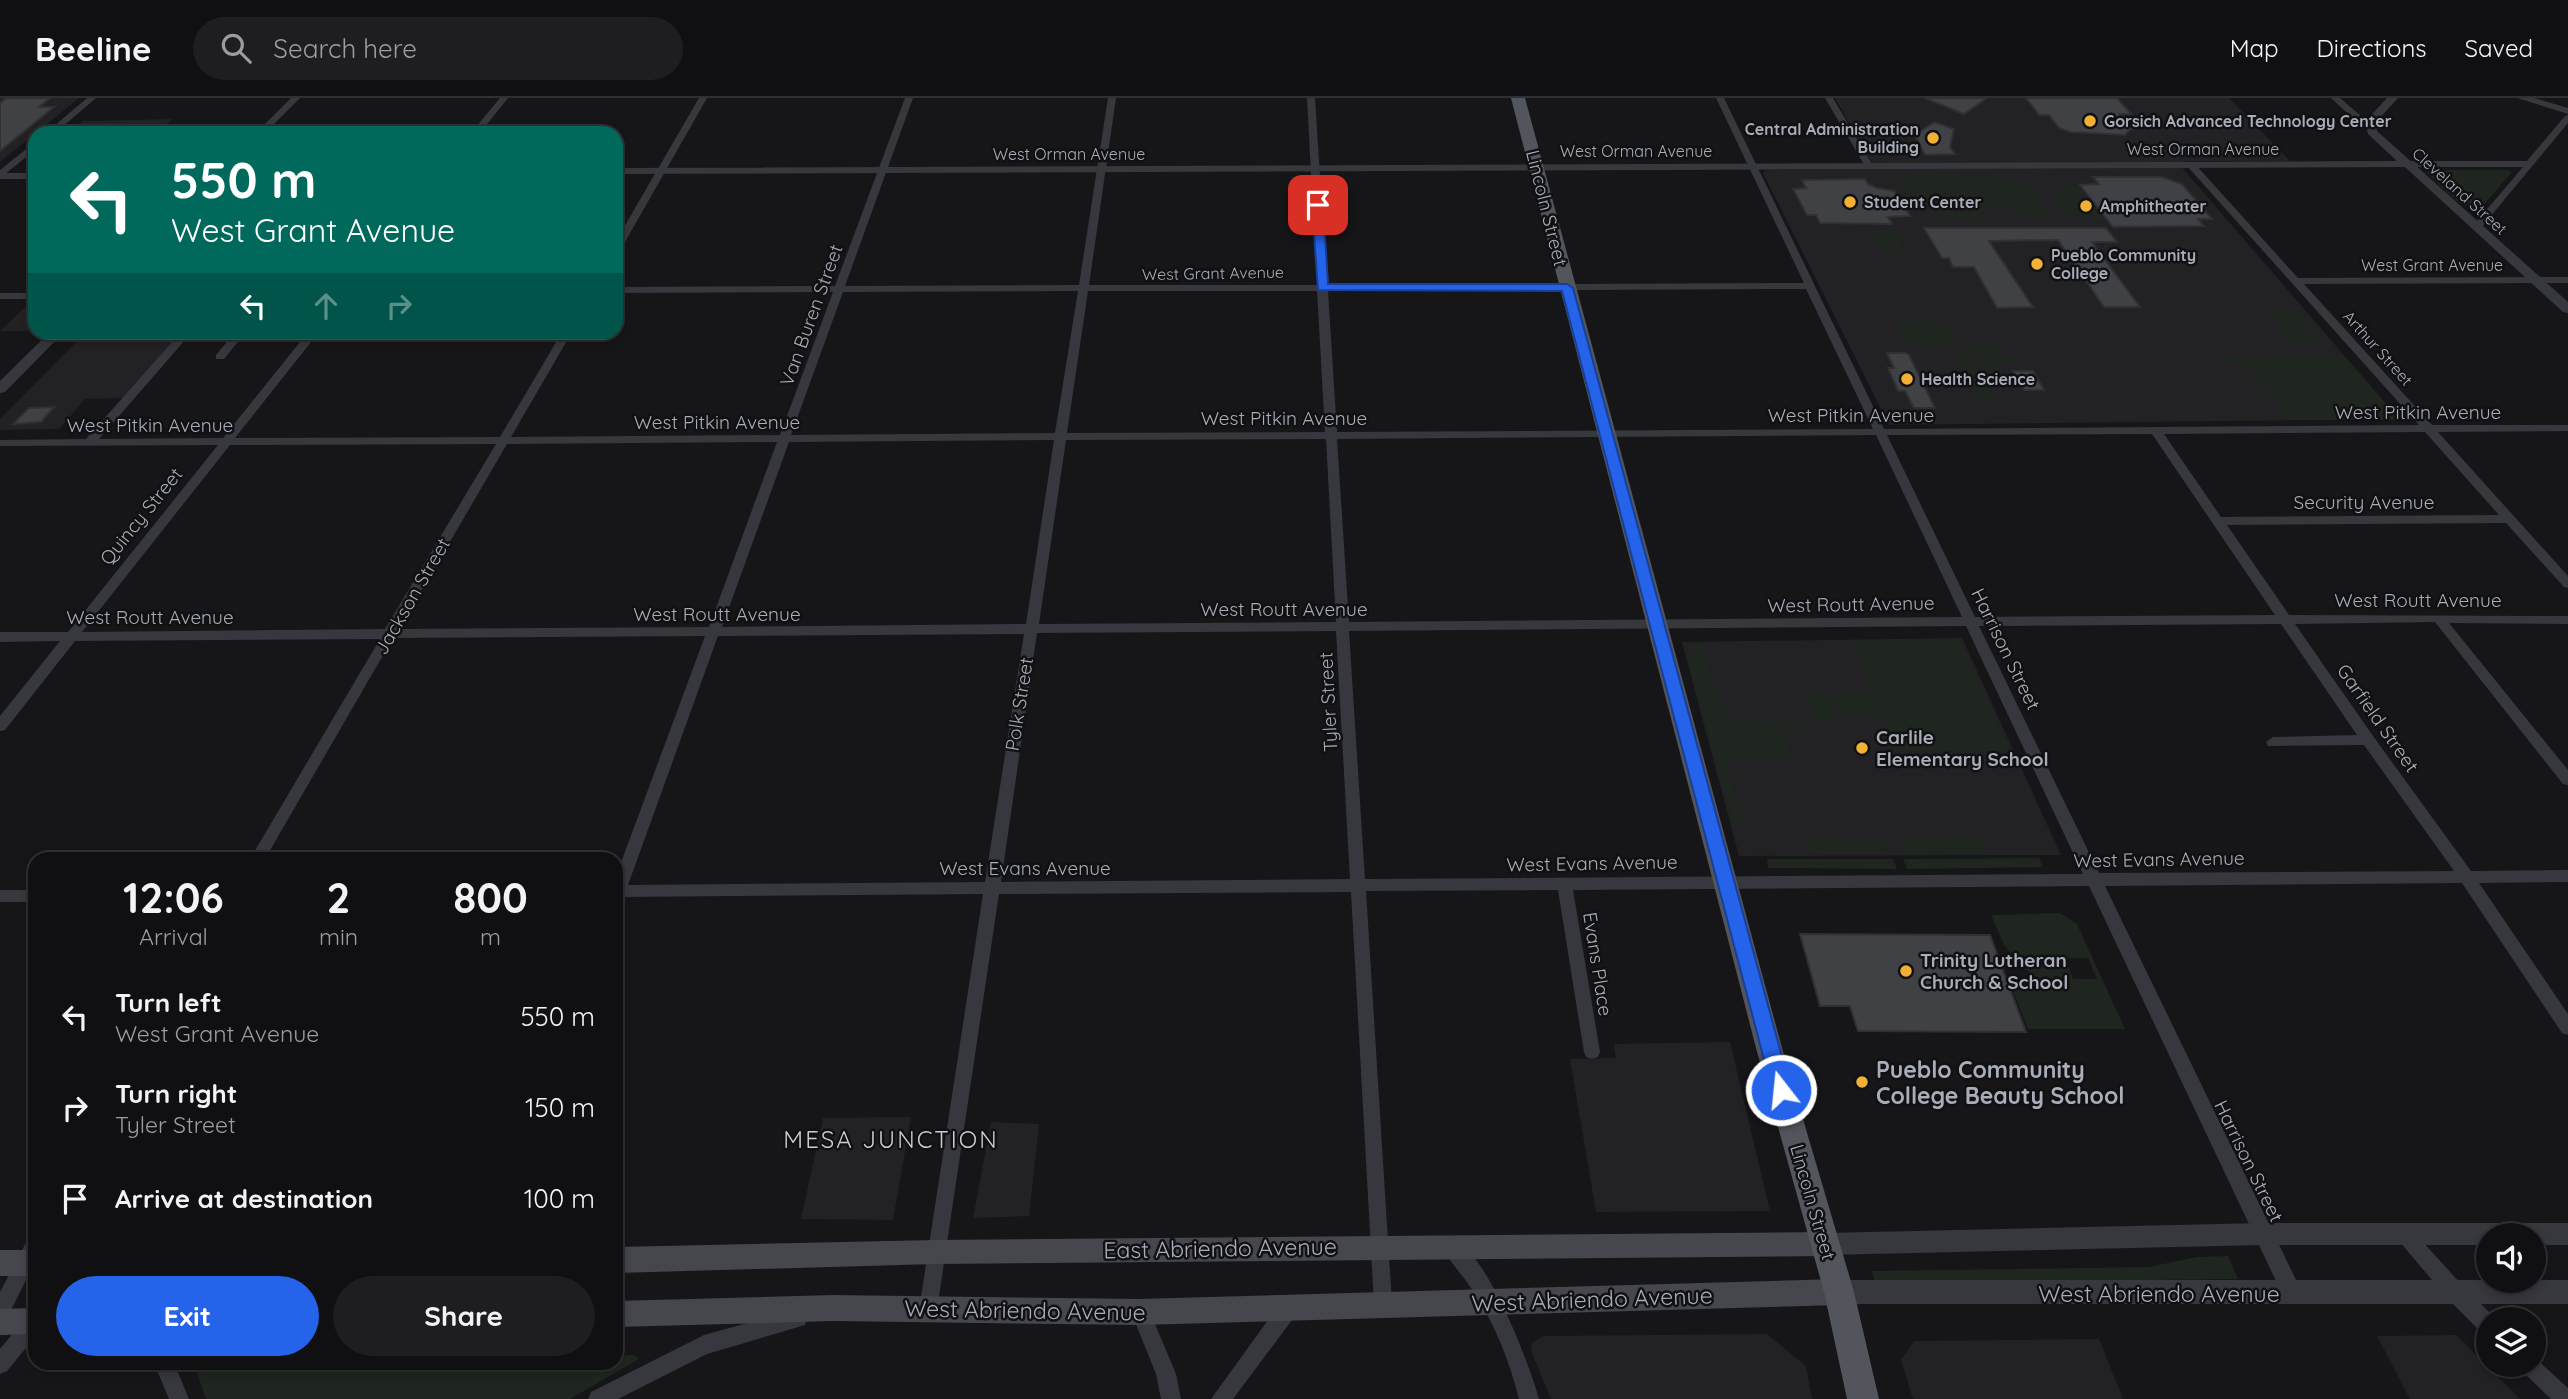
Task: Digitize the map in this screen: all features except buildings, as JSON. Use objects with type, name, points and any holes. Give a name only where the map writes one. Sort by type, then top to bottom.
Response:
[{"type":"main road","name":"Lincoln Street","points":[[1518,98],[1769,1048],[1839,1292],[1863,1399]]},
{"type":"main road","name":"East Abriendo Avenue","points":[[623,1260],[935,1252],[1451,1245],[1825,1244]]},
{"type":"main road","name":"West Abriendo Avenue","points":[[623,1314],[833,1307],[1140,1312],[1839,1292]]},
{"type":"main road","points":[[0,1322],[28,1321]]},
{"type":"street","points":[[58,126],[92,98]]},
{"type":"street","points":[[267,126],[296,98]]},
{"type":"street","points":[[481,126],[503,98]]},
{"type":"street","points":[[623,238],[703,98]]},
{"type":"street","name":"Van Buren Street","points":[[623,878],[909,98]]},
{"type":"street","name":"Polk Street","points":[[928,1310],[1112,98]]},
{"type":"street","name":"Tyler Street","points":[[1311,98],[1383,1304]]},
{"type":"street","name":"Harrison Street","points":[[1720,98],[2292,1293]]},
{"type":"street","points":[[1829,98],[1869,166]]},
{"type":"street","name":"Cleveland Street","points":[[2334,98],[2358,118],[2370,122],[2372,132],[2568,309]]},
{"type":"street","points":[[2370,122],[2393,98]]},
{"type":"street","points":[[2522,98],[2568,111]]},
{"type":"street","points":[[2477,227],[2568,118]]},
{"type":"street","points":[[0,175],[28,151]]},
{"type":"street","name":"West Orman Avenue","points":[[623,171],[2529,164]]},
{"type":"street","name":"Arthur Street","points":[[2191,165],[2568,584]]},
{"type":"street","points":[[0,175],[28,176]]},
{"type":"street","name":"West Grant Avenue","points":[[2296,281],[2568,281]]},
{"type":"street","name":"West Grant Avenue","points":[[623,290],[1810,286]]},
{"type":"street","points":[[0,296],[28,296]]},
{"type":"street","points":[[0,389],[50,340]]},
{"type":"street","points":[[89,443],[180,340]]},
{"type":"street","points":[[220,357],[234,340]]},
{"type":"street","name":"Quincy Street","points":[[0,726],[308,340]]},
{"type":"street","name":"Jackson Street","points":[[261,852],[562,340]]},
{"type":"street","name":"West Pitkin Avenue","points":[[0,443],[2566,430]]},
{"type":"street","name":"Garfield Street","points":[[2156,431],[2368,740],[2466,876],[2568,1028]]},
{"type":"street","name":"Security Avenue","points":[[2218,521],[2510,519]]},
{"type":"street","points":[[2438,618],[2568,780]]},
{"type":"street","name":"West Routt Avenue","points":[[0,638],[2438,618],[2568,620]]},
{"type":"street","points":[[2273,742],[2368,740]]},
{"type":"street","name":"West Evans Avenue","points":[[623,894],[991,887],[1359,887],[1564,882],[2568,876]]},
{"type":"street","name":"Evans Place","points":[[1564,882],[1592,1052]]},
{"type":"street","points":[[0,896],[28,896]]},
{"type":"street","points":[[1825,1244],[2263,1234],[2568,1234]]},
{"type":"street","points":[[2405,1235],[2476,1313]]},
{"type":"street","points":[[1451,1245],[1474,1271],[1493,1302],[1529,1399]]},
{"type":"street","points":[[0,1311],[23,1258]]},
{"type":"street","name":"West Abriendo Avenue","points":[[1839,1292],[2568,1292]]},
{"type":"street","points":[[598,1399],[704,1345],[833,1307]]},
{"type":"street","points":[[1221,1399],[1235,1376],[1288,1308]]},
{"type":"street","points":[[1140,1312],[1166,1374],[1171,1399]]},
{"type":"street","points":[[0,1364],[28,1330]]},
{"type":"street","points":[[167,1370],[179,1399]]},
{"type":"street","points":[[2542,1377],[2564,1399]]},
{"type":"shaded area","points":[[0,98],[79,98],[44,126],[28,126],[28,139],[0,162]]},
{"type":"shaded area","name":"Pueblo Community College","points":[[1835,98],[2229,98],[2290,161],[2186,161],[2179,164],[2399,419],[1889,425],[1763,173],[1766,170],[1875,169]]},
{"type":"shaded area","points":[[172,119],[165,126],[77,126],[83,121]]},
{"type":"shaded area","points":[[2429,170],[2512,172],[2481,208],[2474,208],[2459,202],[2427,173]]},
{"type":"shaded area","points":[[1914,173],[1962,175],[1928,209],[1899,188],[1898,182]]},
{"type":"shaded area","points":[[1977,175],[1999,208],[1980,211],[1981,221],[1968,221],[1932,211],[1965,176]]},
{"type":"shaded area","points":[[1982,175],[1995,176],[2032,189],[2051,214],[2040,221],[2026,211],[2004,208]]},
{"type":"shaded area","points":[[2065,185],[2080,185],[2085,192],[2078,197],[2106,219],[2082,217],[2071,211],[2055,193]]},
{"type":"shaded area","points":[[1894,230],[1905,251],[1881,252],[1870,231]]},
{"type":"shaded area","points":[[24,308],[28,308],[28,331],[0,331]]},
{"type":"shaded area","points":[[2267,310],[2292,310],[2318,340],[2293,341]]},
{"type":"shaded area","points":[[1936,322],[1946,326],[1955,340],[1931,349],[1903,337],[1896,323]]},
{"type":"shaded area","points":[[78,340],[176,340],[123,398],[85,399],[59,429],[0,430],[0,419]]},
{"type":"shaded area","points":[[1970,344],[1994,344],[2000,355],[2009,355],[2012,360],[2020,360],[2022,364],[1999,364],[2007,379],[1992,376],[1983,369]]},
{"type":"shaded area","points":[[1960,347],[1978,369],[1994,381],[1985,384],[1993,399],[1982,399],[1955,354],[1933,352]]},
{"type":"shaded area","points":[[2344,356],[2398,420],[2291,420],[2252,371],[2226,363],[2220,357]]},
{"type":"shaded area","name":"Carlile Elementary School","points":[[1962,638],[2061,855],[1739,856],[1682,642]]},
{"type":"shaded area","points":[[1701,641],[1716,695],[1720,695],[1728,722],[1809,723],[1811,727],[1791,728],[1784,733],[1791,758],[1725,759],[1744,826],[1734,826],[1687,655]]},
{"type":"shaded area","points":[[1953,641],[1961,644],[2010,751],[1892,752],[1886,736],[1890,735],[1882,715],[1840,716],[1831,693],[1873,692],[1853,642]]},
{"type":"shaded area","points":[[1804,692],[1825,692],[1837,720],[1815,721]]},
{"type":"shaded area","points":[[1979,836],[1985,854],[1909,855],[1899,838]]},
{"type":"shaded area","points":[[1806,838],[1881,839],[1886,854],[1811,854]]},
{"type":"shaded area","points":[[2039,858],[2043,867],[1907,869],[1903,859]]},
{"type":"shaded area","points":[[1767,859],[1893,859],[1897,869],[1768,868]]},
{"type":"shaded area","points":[[2060,913],[2077,924],[2125,1029],[2028,1029],[2009,981],[2036,980],[2004,945],[1991,915]],"holes":[[[2065,958],[2088,958],[2097,979],[2073,979]]]},
{"type":"shaded area","points":[[1730,1042],[1770,1211],[1596,1212],[1570,1059],[1616,1058],[1614,1044]]},
{"type":"shaded area","points":[[911,1117],[893,1220],[801,1219],[823,1118]]},
{"type":"shaded area","points":[[991,1122],[1039,1124],[1029,1216],[973,1218]]},
{"type":"shaded area","points":[[2228,1256],[2238,1279],[1875,1283],[1872,1271],[2149,1267],[2197,1257]]},
{"type":"shaded area","points":[[1767,1334],[1806,1366],[1812,1399],[1551,1399],[1531,1351],[1532,1343],[1543,1336]]},
{"type":"shaded area","points":[[2456,1335],[2476,1355],[2476,1377],[2498,1377],[2520,1399],[2410,1399],[2377,1336]]},
{"type":"shaded area","points":[[2099,1339],[2123,1399],[1913,1399],[1901,1360],[1914,1341]]},
{"type":"shaded area","points":[[634,1355],[639,1359],[623,1368],[623,1356]]},
{"type":"shaded area","points":[[196,1370],[620,1370],[570,1399],[206,1399]]},
{"type":"place","name":"Gorsich Advanced Technology Center","points":[[2090,121]]},
{"type":"place","name":"Central Administration Building","points":[[1933,138]]},
{"type":"place","name":"Student Center","points":[[1850,202]]},
{"type":"place","name":"Amphitheater","points":[[2086,206]]},
{"type":"place","name":"Pueblo Community College","points":[[2037,264]]},
{"type":"place","name":"Health Science","points":[[1907,379]]},
{"type":"place","name":"Carlile Elementary School","points":[[1862,748]]},
{"type":"place","name":"Trinity Lutheran Church & School","points":[[1906,971]]},
{"type":"place","name":"Pueblo Community College Beauty School","points":[[1862,1082]]},
{"type":"district","name":"MESA JUNCTION","points":[[891,1139]]},
{"type":"route","points":[[1318,205],[1322,287],[1567,288],[1781,1090]]}]
